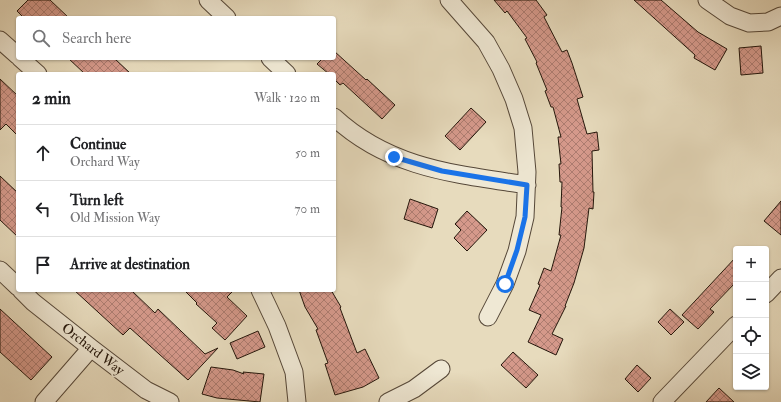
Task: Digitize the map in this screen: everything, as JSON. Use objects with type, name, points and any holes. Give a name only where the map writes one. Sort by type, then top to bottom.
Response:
[{"type":"street","points":[[208,0],[225,16]]},
{"type":"street","points":[[449,0],[486,42],[501,69],[514,99],[523,128],[527,185],[525,217],[517,250],[505,284],[488,317]]},
{"type":"street","points":[[707,0],[730,16],[749,23],[768,22],[781,16]]},
{"type":"street","points":[[0,40],[16,54]]},
{"type":"street","points":[[22,60],[36,72]]},
{"type":"street","points":[[272,60],[285,72]]},
{"type":"street","points":[[336,119],[364,142],[394,157],[442,171],[527,185]]},
{"type":"street","points":[[0,270],[16,285]]},
{"type":"street","points":[[769,291],[781,278]]},
{"type":"street","name":"Orchard Way","points":[[23,292],[33,302],[146,390],[170,402]]},
{"type":"street","points":[[261,292],[277,326],[294,372],[297,402]]},
{"type":"street","points":[[662,402],[733,328]]},
{"type":"street","points":[[44,402],[91,348]]},
{"type":"street","points":[[388,402],[414,389],[441,369]]},
{"type":"building","points":[[28,0],[50,0],[67,16],[22,16],[17,11]]},
{"type":"building","points":[[494,0],[536,0],[547,15],[544,17],[562,52],[567,50],[572,63],[583,97],[577,99],[587,134],[597,132],[599,150],[592,151],[594,192],[593,209],[589,208],[584,248],[574,283],[566,306],[552,334],[563,339],[556,355],[528,342],[541,315],[529,310],[540,285],[538,284],[544,268],[551,271],[561,235],[559,235],[562,207],[562,182],[560,182],[559,164],[561,164],[558,137],[561,137],[553,107],[551,107],[545,91],[547,90],[536,63],[537,62],[525,39],[527,38],[507,11],[505,13]]},
{"type":"building","points":[[634,0],[661,0],[698,32],[727,49],[715,70],[694,58],[695,55]]},
{"type":"building","points":[[761,46],[763,73],[741,75],[739,48]]},
{"type":"building","points":[[336,53],[395,105],[382,119],[343,83],[340,85],[336,81],[336,72],[327,72],[317,64],[321,60],[336,60]]},
{"type":"building","points":[[70,60],[116,60],[129,72],[83,72]]},
{"type":"building","points":[[0,79],[16,94],[16,134],[6,124],[0,130]]},
{"type":"building","points":[[471,108],[486,122],[460,150],[445,136]]},
{"type":"building","points":[[0,176],[16,191],[16,235],[0,220]]},
{"type":"building","points":[[410,199],[438,209],[432,228],[404,219]]},
{"type":"building","points":[[781,201],[781,235],[764,221]]},
{"type":"building","points":[[467,211],[487,230],[467,251],[454,238],[461,230],[455,224]]},
{"type":"building","points":[[733,260],[733,285],[710,309],[714,312],[698,329],[682,315]]},
{"type":"building","points":[[76,292],[133,292],[155,313],[158,309],[205,354],[218,348],[188,380],[130,328],[123,335]]},
{"type":"building","points":[[186,292],[232,292],[227,297],[247,316],[225,340],[212,328],[217,323],[196,304],[197,303]]},
{"type":"building","points":[[300,292],[332,292],[341,307],[340,308],[357,353],[365,349],[379,378],[363,387],[335,395],[325,364],[328,363],[316,330],[318,329],[305,307]]},
{"type":"building","points":[[0,309],[52,357],[31,380],[0,352]]},
{"type":"building","points":[[670,309],[684,322],[671,335],[658,322]]},
{"type":"building","points":[[258,331],[265,347],[237,359],[230,343]]},
{"type":"building","points":[[513,352],[538,375],[526,388],[501,365]]},
{"type":"building","points":[[637,365],[651,378],[638,392],[625,379]]},
{"type":"building","points":[[211,367],[233,370],[244,374],[243,372],[264,374],[260,402],[217,398],[202,394]]},
{"type":"building","points":[[719,388],[734,402],[706,402]]},
{"type":"route","points":[[394,157],[442,171],[527,185],[525,217],[517,250],[505,284]]}]
